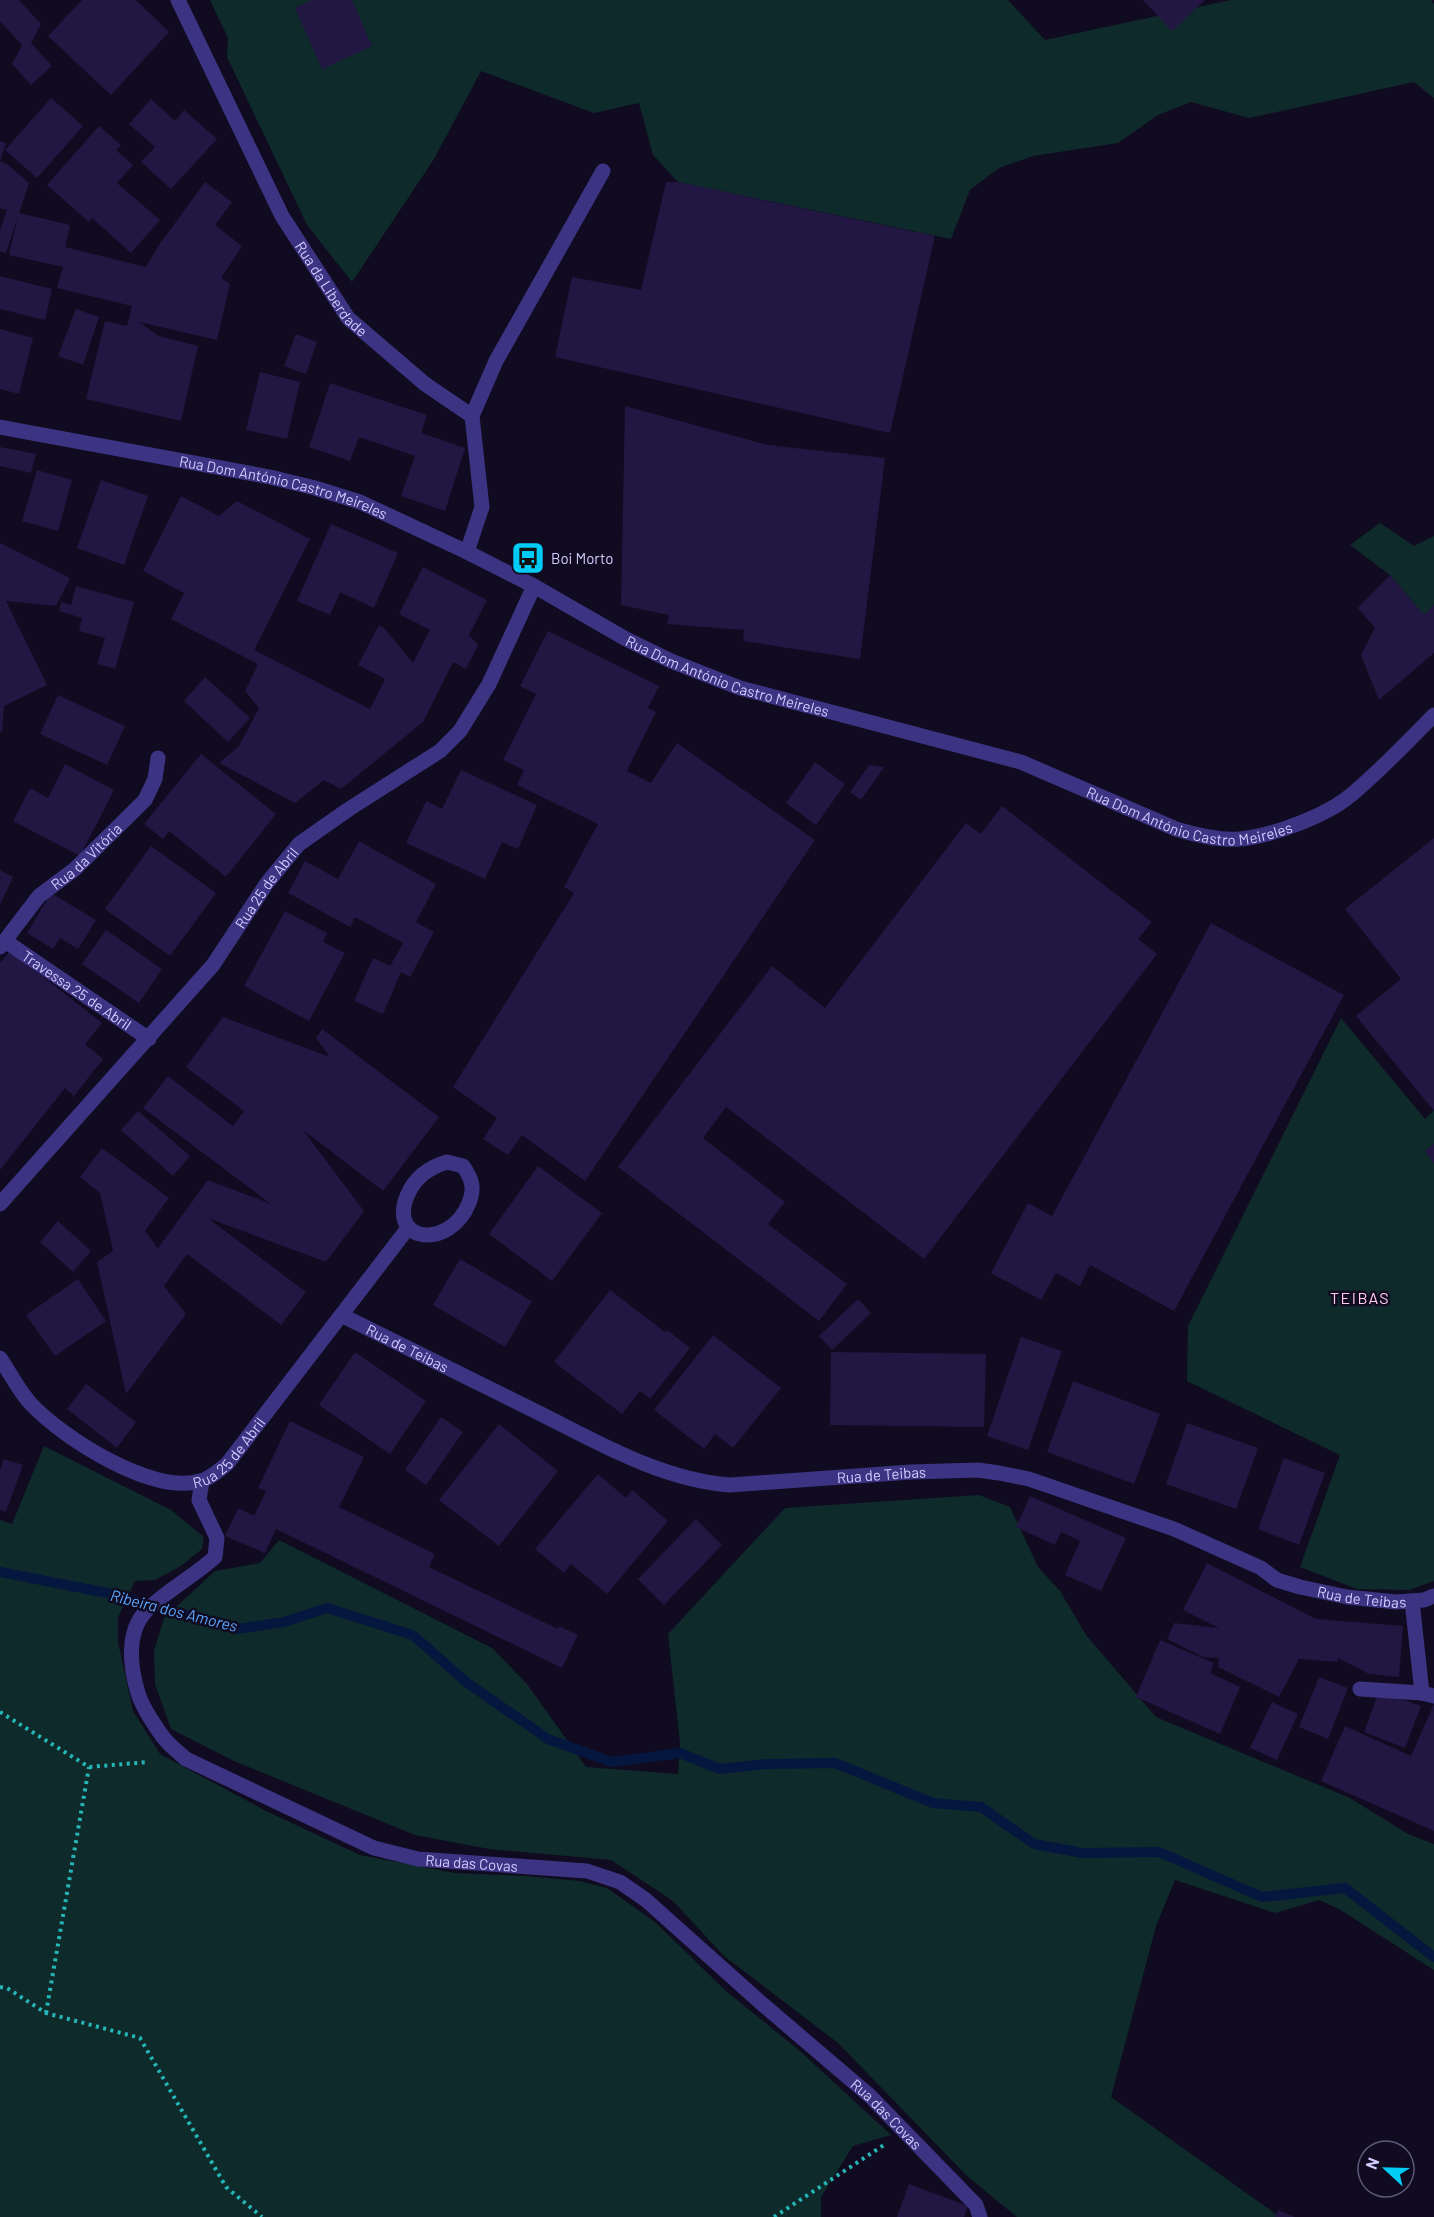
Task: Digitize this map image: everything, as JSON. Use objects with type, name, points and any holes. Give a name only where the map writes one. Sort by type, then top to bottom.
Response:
[{"type":"street","name":"Rua da Liberdade","points":[[178,0],[282,216],[348,318],[425,384],[472,416]]},
{"type":"street","points":[[467,552],[482,507],[472,416],[496,361],[603,171]]},
{"type":"street","name":"Rua Dom António Castro Meireles","points":[[0,427],[270,477],[360,502],[534,586],[626,639],[671,661],[740,688],[1021,762],[1192,834],[1238,839],[1266,834],[1309,819],[1349,797],[1434,716]]},
{"type":"street","name":"Rua 25 de Abril","points":[[0,1204],[213,965],[267,883],[299,844],[440,751],[460,731],[489,684],[534,586]]},
{"type":"street","name":"Rua da Vitória","points":[[2,944],[39,896],[75,869],[145,800],[155,779],[158,758]]},
{"type":"street","name":"Travessa 25 de Abril","points":[[2,944],[149,1039]]},
{"type":"street","points":[[447,1162],[463,1166],[470,1176],[474,1192],[466,1212],[459,1221],[450,1230],[440,1234],[427,1235],[408,1228],[404,1221],[406,1198],[420,1175],[433,1166],[447,1162]]},
{"type":"street","name":"Rua 25 de Abril","points":[[0,1358],[30,1403],[59,1428],[101,1455],[131,1471],[161,1482],[180,1484],[202,1481],[227,1464],[343,1316],[408,1228]]},
{"type":"street","name":"Rua de Teibas","points":[[343,1316],[646,1464],[708,1484],[730,1485],[911,1472],[978,1470],[999,1473],[1029,1479],[1174,1529],[1261,1568],[1278,1580],[1289,1584],[1347,1597],[1396,1602],[1424,1600],[1434,1596]]},
{"type":"street","name":"Rua das Covas","points":[[202,1481],[199,1500],[217,1539],[215,1557],[198,1572],[167,1592],[145,1612],[130,1647],[138,1695],[164,1739],[186,1759],[374,1848],[418,1859],[587,1871],[620,1882],[646,1900],[870,2096],[976,2205],[980,2217]]},
{"type":"street","points":[[1360,1689],[1428,1694],[1412,1601]]},
{"type":"path","points":[[0,1712],[89,1767],[186,1759]]},
{"type":"path","points":[[46,2013],[89,1767]]},
{"type":"path","points":[[0,1987],[7,1988],[46,2013],[140,2038],[226,2187],[262,2217]]},
{"type":"path","points":[[774,2217],[904,2131]]},
{"type":"green space","points":[[210,0],[1008,0],[1045,40],[1231,0],[1431,0],[1434,4],[1434,98],[1414,82],[1249,118],[1191,102],[1158,115],[1118,143],[1033,156],[999,168],[970,190],[951,239],[678,182],[653,155],[639,103],[594,113],[481,71],[434,159],[352,282],[307,225],[227,57],[228,38]]},
{"type":"green space","points":[[1380,523],[1414,546],[1434,536],[1434,605],[1424,615],[1390,575],[1350,545]]},
{"type":"green space","points":[[1341,1018],[1425,1119],[1434,1110],[1434,1581],[1409,1590],[1357,1589],[1300,1567],[1340,1455],[1187,1381],[1188,1326]]},
{"type":"green space","points":[[44,1446],[171,1510],[204,1537],[202,1549],[181,1566],[155,1580],[135,1581],[118,1617],[118,1642],[133,1711],[160,1754],[266,1811],[360,1855],[455,1873],[579,1881],[607,1888],[655,1922],[726,1991],[800,2051],[891,2135],[853,2146],[821,2197],[821,2217],[0,2217],[0,1520],[12,1524]]},
{"type":"green space","points":[[979,1495],[1010,1507],[1038,1567],[1060,1591],[1086,1635],[1156,1717],[1350,1798],[1408,1834],[1434,1844],[1434,1970],[1339,1909],[1319,1900],[1275,1913],[1175,1880],[1156,1926],[1111,2097],[1280,2217],[1017,2217],[967,2176],[838,2043],[724,1956],[673,1901],[611,1860],[489,1849],[415,1835],[234,1761],[171,1729],[155,1684],[154,1651],[164,1618],[215,1571],[260,1563],[279,1540],[492,1648],[527,1684],[586,1767],[678,1774],[680,1743],[668,1634],[785,1508]]},
{"type":"building","points":[[0,0],[19,0],[41,24],[31,43],[52,66],[31,85],[12,64],[22,45],[0,21]]},
{"type":"building","points":[[82,0],[136,0],[169,32],[111,95],[48,36]]},
{"type":"building","points":[[312,0],[352,0],[372,46],[322,69],[295,8]]},
{"type":"building","points":[[1143,0],[1205,0],[1172,31]]},
{"type":"building","points":[[51,98],[83,126],[37,178],[5,150]]},
{"type":"building","points":[[151,99],[175,121],[184,110],[217,139],[171,189],[141,162],[155,147],[129,124]]},
{"type":"building","points":[[99,126],[121,145],[116,150],[133,165],[117,183],[160,220],[131,253],[92,218],[89,222],[47,185]]},
{"type":"building","points":[[0,141],[6,143],[0,161]]},
{"type":"building","points":[[0,161],[7,164],[29,183],[19,213],[70,225],[65,247],[146,267],[159,245],[205,182],[232,202],[215,225],[242,246],[221,278],[230,284],[217,340],[139,322],[159,336],[198,346],[181,421],[86,399],[105,321],[127,326],[132,306],[57,288],[63,267],[9,255],[18,216],[6,253],[0,252],[0,230],[7,210],[0,208]]},
{"type":"building","points":[[666,182],[678,182],[935,236],[890,433],[555,357],[572,277],[641,290]]},
{"type":"building","points":[[0,276],[52,289],[45,320],[0,309]]},
{"type":"building","points":[[76,309],[99,317],[83,365],[58,356]]},
{"type":"building","points":[[0,329],[33,338],[19,394],[0,389]]},
{"type":"building","points":[[296,334],[317,342],[306,374],[284,366]]},
{"type":"building","points":[[260,372],[300,382],[287,439],[246,430]]},
{"type":"building","points":[[330,383],[427,415],[421,433],[465,448],[445,511],[401,496],[415,456],[359,437],[350,461],[309,447]]},
{"type":"building","points":[[625,406],[768,445],[885,458],[860,659],[743,641],[744,630],[667,624],[669,615],[621,605]]},
{"type":"building","points":[[0,447],[36,454],[31,473],[0,466]]},
{"type":"building","points":[[37,470],[72,480],[58,531],[22,521]]},
{"type":"building","points":[[101,480],[148,496],[124,565],[77,548]]},
{"type":"building","points":[[181,496],[219,516],[237,501],[310,539],[254,650],[370,709],[385,679],[358,665],[379,625],[413,663],[430,630],[399,614],[423,567],[487,600],[469,635],[478,645],[466,669],[453,662],[423,722],[341,789],[324,780],[295,803],[219,763],[239,746],[259,708],[245,691],[258,664],[171,619],[184,593],[143,571]]},
{"type":"building","points":[[331,524],[398,553],[374,608],[340,592],[330,615],[297,601]]},
{"type":"building","points":[[0,543],[70,578],[56,606],[6,601],[47,685],[4,706],[2,732],[0,732]]},
{"type":"building","points":[[1390,575],[1424,615],[1434,605],[1434,653],[1379,700],[1361,655],[1375,628],[1358,608]]},
{"type":"building","points":[[76,586],[134,602],[115,669],[97,664],[105,638],[79,631],[82,618],[59,611],[61,602],[71,605]]},
{"type":"building","points":[[548,631],[659,686],[648,708],[656,712],[627,771],[651,783],[677,743],[815,840],[585,1181],[522,1135],[508,1155],[483,1139],[497,1118],[453,1087],[574,893],[564,887],[598,824],[517,785],[524,770],[503,760],[536,694],[520,686]]},
{"type":"building","points":[[205,677],[250,718],[228,742],[184,701]]},
{"type":"building","points":[[58,695],[125,726],[107,765],[40,734]]},
{"type":"building","points":[[201,754],[276,814],[226,877],[169,831],[163,839],[144,824]]},
{"type":"building","points":[[815,762],[845,784],[816,825],[786,803]]},
{"type":"building","points":[[65,764],[114,790],[80,856],[13,821],[30,788],[48,798]]},
{"type":"building","points":[[869,765],[884,767],[861,800],[850,792]]},
{"type":"building","points":[[461,770],[537,805],[518,849],[502,842],[485,879],[406,843],[426,801],[442,809]]},
{"type":"building","points":[[1002,806],[1152,922],[1138,939],[1157,954],[924,1259],[726,1107],[703,1138],[785,1202],[768,1224],[847,1284],[819,1321],[618,1167],[772,966],[825,1008],[966,823],[981,834]]},
{"type":"building","points":[[1434,838],[1434,1111],[1356,1016],[1401,979],[1345,909]]},
{"type":"building","points":[[359,841],[436,884],[416,922],[434,932],[410,977],[401,972],[383,1014],[354,1001],[373,958],[390,966],[403,943],[355,917],[350,927],[288,893],[305,861],[338,879]]},
{"type":"building","points":[[151,846],[216,893],[170,956],[105,909]]},
{"type":"building","points":[[0,870],[13,877],[0,905]]},
{"type":"building","points":[[51,893],[96,920],[78,949],[60,938],[53,949],[27,933]]},
{"type":"building","points":[[285,911],[327,933],[323,942],[345,953],[309,1021],[244,986]]},
{"type":"building","points":[[1211,923],[1344,995],[1174,1311],[1090,1265],[1080,1286],[1056,1273],[1041,1300],[991,1273],[1028,1203],[1052,1216]]},
{"type":"building","points":[[106,930],[162,969],[139,1003],[82,964]]},
{"type":"building","points":[[10,951],[102,1023],[85,1044],[103,1059],[74,1096],[65,1088],[0,1170],[0,963]]},
{"type":"building","points":[[223,1017],[330,1057],[316,1038],[322,1029],[439,1117],[383,1191],[303,1130],[364,1211],[326,1262],[208,1218],[306,1292],[281,1325],[187,1254],[164,1286],[186,1314],[126,1394],[97,1262],[113,1251],[100,1193],[80,1177],[102,1148],[169,1198],[145,1231],[158,1248],[208,1180],[271,1204],[143,1108],[168,1076],[233,1126],[244,1111],[186,1067]]},
{"type":"building","points":[[138,1111],[190,1156],[173,1176],[121,1130]]},
{"type":"building","points":[[1434,1144],[1434,1163],[1425,1151]]},
{"type":"building","points":[[538,1166],[602,1213],[552,1281],[489,1234]]},
{"type":"building","points":[[58,1221],[91,1251],[73,1272],[40,1242]]},
{"type":"building","points":[[460,1259],[532,1301],[505,1347],[433,1305]]},
{"type":"building","points":[[78,1279],[106,1321],[55,1356],[26,1315]]},
{"type":"building","points":[[610,1290],[690,1348],[650,1399],[640,1391],[622,1414],[554,1362]]},
{"type":"building","points":[[858,1299],[871,1313],[832,1350],[819,1336]]},
{"type":"building","points":[[713,1335],[781,1388],[733,1448],[715,1434],[704,1449],[654,1410]]},
{"type":"building","points":[[1021,1337],[1062,1351],[1028,1450],[987,1436]]},
{"type":"building","points":[[355,1352],[426,1401],[390,1454],[319,1405]]},
{"type":"building","points":[[831,1352],[986,1354],[984,1427],[830,1425]]},
{"type":"building","points":[[1073,1381],[1160,1414],[1134,1484],[1047,1452]]},
{"type":"building","points":[[86,1384],[136,1422],[117,1448],[67,1409]]},
{"type":"building","points":[[441,1417],[463,1432],[426,1485],[405,1470]]},
{"type":"building","points":[[290,1421],[364,1457],[339,1507],[435,1554],[429,1567],[558,1629],[559,1626],[578,1635],[562,1668],[276,1529],[265,1553],[225,1536],[238,1508],[254,1516],[266,1491],[258,1488]]},
{"type":"building","points":[[1187,1423],[1258,1448],[1236,1509],[1166,1484]]},
{"type":"building","points":[[499,1424],[558,1471],[499,1546],[439,1500]]},
{"type":"building","points":[[1284,1458],[1325,1473],[1299,1545],[1258,1529]]},
{"type":"building","points":[[4,1459],[23,1465],[6,1512],[0,1510],[0,1470]]},
{"type":"building","points":[[598,1474],[626,1498],[632,1490],[668,1521],[607,1594],[571,1564],[564,1573],[535,1549]]},
{"type":"building","points":[[1030,1496],[1126,1538],[1101,1591],[1065,1575],[1080,1541],[1061,1532],[1055,1545],[1016,1527]]},
{"type":"building","points":[[696,1519],[722,1545],[664,1605],[638,1579]]},
{"type":"building","points":[[1207,1563],[1316,1619],[1403,1626],[1399,1677],[1369,1674],[1338,1658],[1337,1662],[1299,1659],[1279,1697],[1218,1667],[1219,1658],[1203,1657],[1167,1639],[1174,1623],[1219,1628],[1183,1610]]},
{"type":"building","points":[[1160,1640],[1214,1663],[1210,1673],[1240,1687],[1220,1734],[1136,1697]]},
{"type":"building","points":[[1319,1677],[1348,1688],[1328,1739],[1299,1727]]},
{"type":"building","points":[[1379,1691],[1421,1706],[1405,1748],[1364,1732]]},
{"type":"building","points":[[1272,1702],[1298,1714],[1277,1760],[1250,1748]]},
{"type":"building","points":[[1434,1704],[1434,1831],[1321,1781],[1345,1726],[1411,1756]]},
{"type":"building","points":[[909,2184],[968,2206],[964,2217],[897,2217]]},
{"type":"building","points":[[1278,2210],[1295,2217],[1275,2217]]},
{"type":"waterway","name":"Ribeira dos Amores","points":[[0,1572],[112,1594],[237,1629],[284,1622],[327,1608],[413,1635],[466,1682],[548,1739],[612,1762],[680,1753],[720,1769],[767,1764],[835,1763],[933,1803],[981,1807],[1034,1844],[1083,1853],[1159,1852],[1262,1897],[1345,1888],[1434,1957]]},
{"type":"place","name":"Boi Morto","points":[[528,558]]},
{"type":"district","name":"TEIBAS","points":[[1360,1297]]}]
